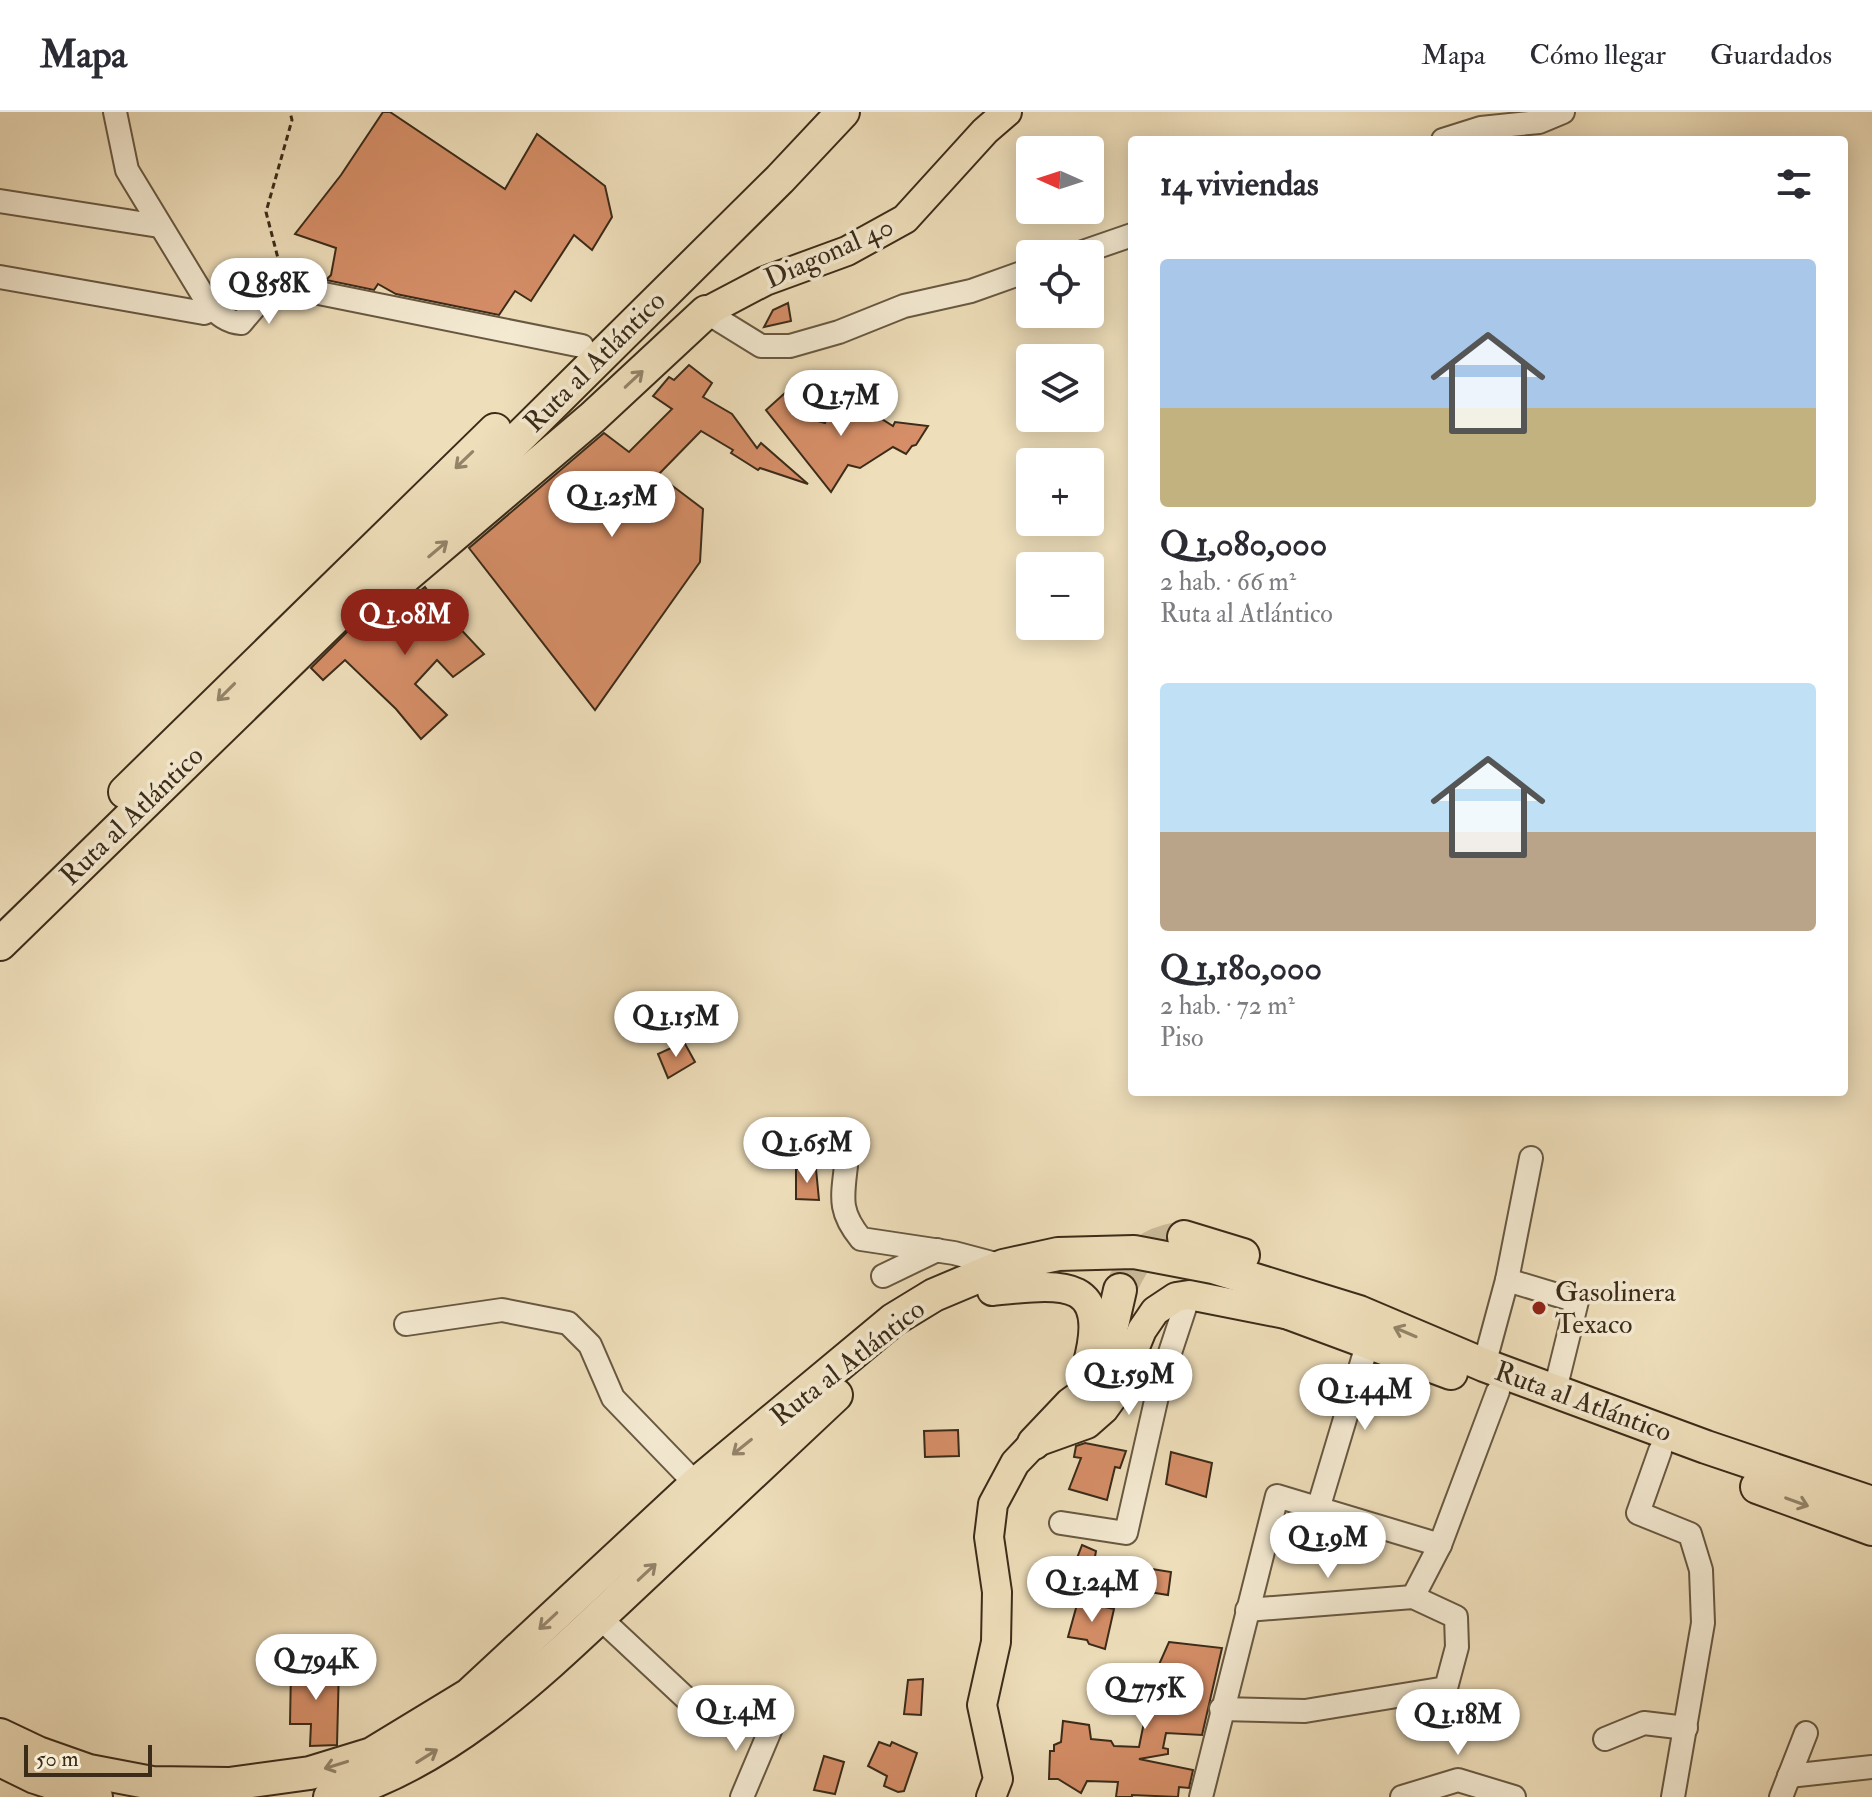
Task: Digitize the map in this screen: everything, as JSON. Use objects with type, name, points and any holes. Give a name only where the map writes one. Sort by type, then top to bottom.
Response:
[{"type":"highway","name":"Ruta al Atlántico","points":[[0,915],[820,112]]},
{"type":"highway","name":"Ruta al Atlántico","points":[[0,944],[780,179],[843,112]]},
{"type":"highway","points":[[246,704],[354,621],[545,458],[706,312]]},
{"type":"highway","points":[[1184,1237],[1322,1282],[1364,1327]]},
{"type":"highway","name":"Ruta al Atlántico","points":[[0,1735],[38,1753],[89,1771],[152,1783],[229,1784],[310,1773],[372,1754],[469,1695],[696,1484],[893,1320],[934,1295],[997,1278],[1058,1254],[1104,1250],[1134,1252],[1213,1267],[1491,1378],[1660,1451],[1872,1529]]},
{"type":"highway","name":"Ruta al Atlántico","points":[[330,1797],[367,1786],[417,1762],[484,1719],[599,1617],[884,1352],[997,1278],[1132,1269],[1206,1284],[1305,1318],[1364,1327]]},
{"type":"highway","points":[[1034,1443],[1071,1404],[1089,1391],[1103,1365],[1120,1290]]},
{"type":"highway","name":"Ruta al Atlántico","points":[[1491,1378],[1555,1390],[1706,1447],[1872,1503]]},
{"type":"highway","points":[[0,1760],[35,1777],[96,1797]]},
{"type":"main road","name":"Diagonal 40","points":[[706,312],[765,281],[847,251],[905,219],[985,131],[1007,112]]},
{"type":"main road","points":[[997,1278],[1027,1287],[1064,1288],[1077,1292],[1087,1301],[1094,1316],[1094,1340],[1086,1372],[1071,1404]]},
{"type":"main road","points":[[992,1797],[998,1779],[996,1759],[986,1731],[982,1705],[996,1642],[997,1592],[989,1537],[993,1504],[1015,1463],[1034,1443],[1087,1424],[1104,1409],[1117,1391],[1142,1330],[1155,1311],[1176,1297],[1189,1295],[1305,1318]]},
{"type":"street","points":[[115,112],[127,170],[159,226],[213,309],[221,316],[241,323],[270,289],[284,286],[582,346]]},
{"type":"street","points":[[1456,136],[1481,128],[1539,122],[1563,112]]},
{"type":"street","points":[[0,201],[159,226]]},
{"type":"street","points":[[1104,245],[1128,236]]},
{"type":"street","points":[[706,312],[761,346],[790,346],[839,332],[904,306],[971,291],[1016,275]]},
{"type":"street","points":[[0,277],[204,313],[213,309]]},
{"type":"street","points":[[1413,1597],[1440,1545],[1491,1378],[1531,1158]]},
{"type":"street","points":[[846,1166],[843,1194],[846,1220],[861,1239],[938,1250],[997,1278]]},
{"type":"street","points":[[883,1276],[938,1250]]},
{"type":"street","points":[[1507,1280],[1577,1301],[1555,1390]]},
{"type":"street","points":[[1061,1523],[1126,1533],[1160,1383],[1189,1295]]},
{"type":"street","points":[[406,1324],[502,1310],[568,1323],[590,1345],[613,1398],[696,1484]]},
{"type":"street","points":[[1318,1509],[1364,1327]]},
{"type":"street","points":[[1660,1451],[1638,1513],[1690,1534],[1701,1570],[1703,1623],[1673,1797]]},
{"type":"street","points":[[1201,1797],[1277,1496],[1440,1545]]},
{"type":"street","points":[[1221,1709],[1305,1711],[1446,1688],[1457,1647],[1456,1617],[1413,1597],[1247,1610]]},
{"type":"street","points":[[599,1617],[690,1702]]},
{"type":"street","points":[[1605,1739],[1644,1723],[1686,1728]]},
{"type":"street","points":[[742,1797],[772,1726]]},
{"type":"street","points":[[1785,1787],[1806,1733]]},
{"type":"street","points":[[1785,1787],[1872,1767]]},
{"type":"street","points":[[1402,1797],[1458,1780],[1514,1797]]},
{"type":"path","points":[[284,286],[266,212],[292,120],[290,112]]},
{"type":"building","points":[[383,112],[390,112],[505,189],[537,134],[605,186],[612,217],[592,250],[574,235],[531,301],[515,291],[499,315],[396,294],[378,284],[374,290],[326,280],[331,275],[336,248],[295,234],[341,175]]},
{"type":"building","points":[[788,303],[791,321],[764,327],[773,310]]},
{"type":"building","points":[[689,365],[712,383],[703,397],[732,414],[757,448],[761,443],[808,484],[760,468],[758,470],[701,431],[658,475],[703,509],[700,562],[595,710],[469,548],[604,433],[629,452],[672,409],[653,396],[669,377],[674,380]]},
{"type":"building","points":[[785,393],[807,418],[825,423],[830,406],[877,416],[893,426],[895,422],[928,426],[906,454],[893,447],[860,468],[848,465],[831,492],[766,410]]},
{"type":"building","points":[[425,587],[484,654],[453,677],[437,660],[415,684],[447,715],[421,739],[396,709],[345,660],[323,680],[311,668],[353,626],[364,637]]},
{"type":"building","points":[[684,1042],[695,1062],[668,1078],[658,1054]]},
{"type":"building","points":[[796,1169],[816,1169],[819,1200],[796,1199]]},
{"type":"building","points":[[958,1430],[959,1456],[925,1457],[924,1431]]},
{"type":"building","points":[[1085,1443],[1126,1451],[1120,1468],[1115,1467],[1107,1500],[1069,1489],[1081,1458],[1074,1457],[1076,1446]]},
{"type":"building","points":[[1171,1452],[1212,1463],[1206,1497],[1166,1484]]},
{"type":"building","points":[[1082,1545],[1096,1551],[1089,1590],[1066,1587]]},
{"type":"building","points":[[1152,1569],[1171,1572],[1168,1595],[1149,1592]]},
{"type":"building","points":[[1078,1601],[1114,1609],[1105,1649],[1089,1644],[1087,1640],[1068,1637]]},
{"type":"building","points":[[1169,1642],[1222,1648],[1202,1735],[1166,1733],[1163,1748],[1168,1749],[1168,1754],[1139,1759],[1193,1770],[1189,1788],[1179,1787],[1178,1797],[1116,1797],[1118,1782],[1087,1781],[1081,1793],[1058,1779],[1049,1779],[1050,1751],[1054,1751],[1054,1745],[1061,1742],[1063,1721],[1089,1725],[1091,1739],[1111,1741],[1114,1746],[1139,1747],[1153,1678]]},
{"type":"building","points":[[309,1665],[339,1666],[337,1745],[310,1746],[311,1724],[290,1724],[291,1669],[309,1669]]},
{"type":"building","points":[[923,1679],[921,1715],[904,1714],[908,1680]]},
{"type":"building","points":[[879,1742],[890,1746],[892,1742],[917,1753],[904,1791],[898,1792],[884,1786],[887,1776],[868,1766]]},
{"type":"building","points":[[824,1756],[844,1762],[835,1794],[814,1790]]},
{"type":"tunnel","points":[[1120,1290],[1131,1268],[1150,1247],[1184,1237]]},
{"type":"place","name":"Gasolinera Texaco","points":[[1539,1308]]}]
